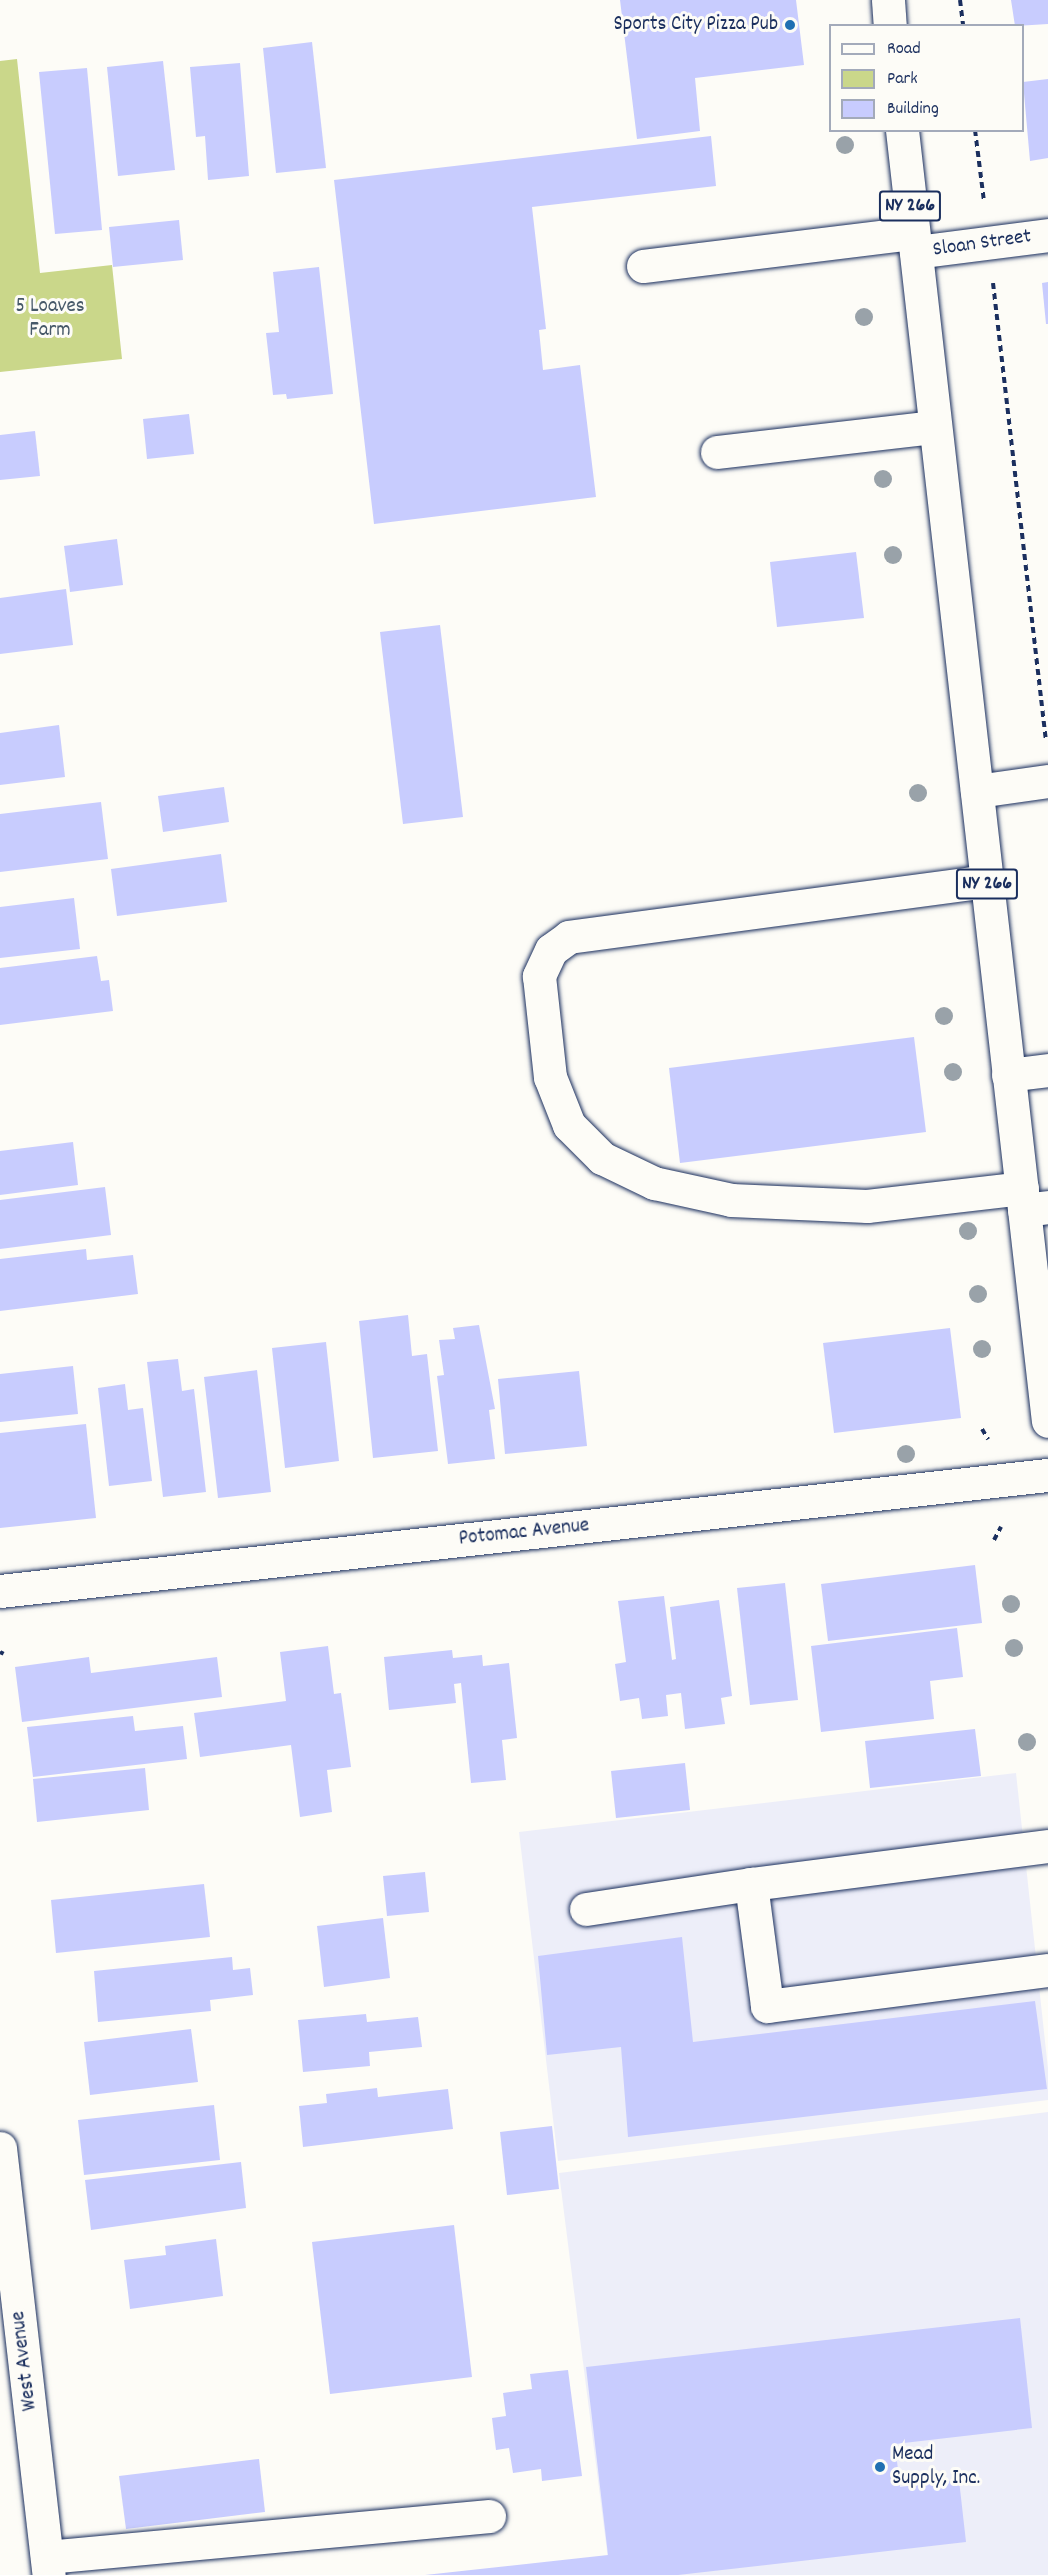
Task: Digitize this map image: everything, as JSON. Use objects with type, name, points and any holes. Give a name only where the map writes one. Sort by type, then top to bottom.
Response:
[{"type":"street","points":[[888,0],[890,24]]},
{"type":"street","name":"NY 266","points":[[902,132],[1008,1075],[1031,1201],[1048,1421]]},
{"type":"street","name":"Sloan Street","points":[[643,266],[915,242],[988,243],[1048,235]]},
{"type":"street","points":[[717,452],[934,427]]},
{"type":"street","points":[[977,791],[1048,781]]},
{"type":"street","points":[[987,881],[569,938],[551,950],[539,976],[550,1077],[569,1125],[602,1158],[654,1183],[731,1200],[867,1206],[1031,1201]]},
{"type":"street","points":[[1008,1075],[1048,1070]]},
{"type":"street","name":"Potomac Avenue","points":[[0,1591],[1048,1475]]},
{"type":"street","points":[[586,1909],[751,1884],[1048,1846]]},
{"type":"street","points":[[751,1884],[767,2006],[1048,1970]]},
{"type":"street","name":"West Avenue","points":[[0,2148],[48,2566]]},
{"type":"street","points":[[48,2566],[489,2516]]},
{"type":"path","points":[[960,0],[963,24]]},
{"type":"path","points":[[975,132],[1047,749]]},
{"type":"path","points":[[994,1540],[1001,1527]]},
{"type":"shaded area","points":[[1016,1773],[1048,2069],[1048,2100],[558,2161],[519,1832]]},
{"type":"shaded area","points":[[1048,2112],[1048,2575],[610,2575],[559,2173]]},
{"type":"green space","name":"5 Loaves Farm","points":[[17,59],[40,273],[112,265],[122,359],[0,372],[0,61]]},
{"type":"building","points":[[620,0],[796,0],[804,65],[695,78],[700,131],[637,139]]},
{"type":"building","points":[[1011,0],[1048,0],[1048,24],[1015,24]]},
{"type":"building","points":[[312,42],[326,168],[276,173],[263,48]]},
{"type":"building","points":[[163,61],[175,170],[118,176],[107,67]]},
{"type":"building","points":[[240,63],[249,176],[208,180],[205,136],[196,137],[190,67]]},
{"type":"building","points":[[87,68],[102,230],[55,234],[39,72]]},
{"type":"building","points":[[1048,79],[1048,158],[1030,161],[1024,82]]},
{"type":"building","points":[[711,136],[716,186],[532,207],[546,329],[539,330],[543,370],[580,365],[596,497],[374,524],[334,180]]},
{"type":"building","points":[[179,220],[183,260],[113,267],[109,227]]},
{"type":"building","points":[[319,267],[333,394],[287,399],[286,394],[273,395],[266,333],[279,332],[273,272]]},
{"type":"building","points":[[1048,282],[1048,324],[1046,324],[1042,283]]},
{"type":"building","points":[[189,414],[194,454],[147,459],[143,419]]},
{"type":"building","points":[[35,431],[40,476],[0,480],[0,435]]},
{"type":"building","points":[[117,539],[123,585],[70,592],[64,546]]},
{"type":"building","points":[[856,552],[864,618],[777,627],[770,562]]},
{"type":"building","points":[[66,589],[73,645],[0,654],[0,598]]},
{"type":"building","points":[[440,625],[463,817],[403,824],[380,632]]},
{"type":"building","points":[[59,725],[65,777],[0,785],[0,733]]},
{"type":"building","points":[[224,787],[229,822],[163,832],[158,796]]},
{"type":"building","points":[[101,802],[108,859],[0,872],[0,814]]},
{"type":"building","points":[[221,854],[227,902],[117,916],[111,869]]},
{"type":"building","points":[[74,898],[80,949],[0,958],[0,907]]},
{"type":"building","points":[[97,956],[101,981],[109,980],[113,1011],[0,1025],[0,968]]},
{"type":"building","points":[[914,1037],[926,1132],[680,1163],[669,1068]]},
{"type":"building","points":[[73,1142],[78,1185],[0,1195],[0,1151]]},
{"type":"building","points":[[105,1187],[111,1235],[0,1249],[0,1200]]},
{"type":"building","points":[[86,1249],[87,1260],[133,1255],[138,1294],[0,1311],[0,1259]]},
{"type":"building","points":[[408,1315],[412,1356],[427,1354],[438,1451],[373,1458],[359,1321]]},
{"type":"building","points":[[479,1325],[495,1409],[489,1410],[495,1459],[448,1464],[437,1376],[444,1375],[439,1340],[455,1339],[453,1328]]},
{"type":"building","points":[[950,1328],[961,1418],[834,1433],[823,1343]]},
{"type":"building","points":[[326,1342],[339,1461],[285,1468],[272,1348]]},
{"type":"building","points":[[178,1359],[182,1391],[194,1389],[206,1492],[163,1497],[147,1362]]},
{"type":"building","points":[[73,1366],[78,1414],[0,1422],[0,1374]]},
{"type":"building","points":[[257,1370],[271,1492],[218,1498],[204,1377]]},
{"type":"building","points":[[579,1371],[587,1446],[505,1454],[498,1379]]},
{"type":"building","points":[[125,1384],[128,1410],[143,1408],[152,1481],[109,1486],[98,1388]]},
{"type":"building","points":[[86,1424],[96,1518],[0,1528],[0,1433]]},
{"type":"building","points":[[975,1565],[982,1623],[828,1641],[821,1584]]},
{"type":"building","points":[[785,1583],[798,1700],[750,1705],[737,1588]]},
{"type":"building","points":[[664,1596],[672,1660],[676,1659],[670,1607],[719,1600],[732,1696],[721,1698],[725,1724],[685,1729],[681,1693],[666,1695],[668,1716],[642,1719],[639,1698],[620,1701],[615,1664],[626,1662],[618,1601]]},
{"type":"building","points":[[957,1628],[963,1677],[930,1681],[934,1719],[821,1732],[811,1646]]},
{"type":"building","points":[[328,1646],[334,1694],[341,1693],[351,1767],[327,1770],[332,1812],[300,1817],[291,1745],[200,1757],[194,1713],[286,1701],[280,1652]]},
{"type":"building","points":[[452,1650],[453,1658],[482,1655],[483,1666],[509,1663],[517,1738],[502,1740],[506,1780],[471,1783],[461,1683],[454,1684],[456,1703],[389,1710],[384,1657]]},
{"type":"building","points":[[89,1657],[91,1673],[217,1657],[222,1697],[22,1722],[15,1667]]},
{"type":"building","points":[[133,1716],[135,1731],[183,1726],[187,1759],[33,1777],[27,1727]]},
{"type":"building","points":[[975,1729],[981,1776],[870,1788],[865,1741]]},
{"type":"building","points":[[685,1763],[690,1810],[616,1818],[611,1771]]},
{"type":"building","points":[[145,1768],[149,1810],[37,1822],[33,1779]]},
{"type":"building","points":[[425,1872],[429,1912],[387,1916],[383,1876]]},
{"type":"building","points":[[204,1884],[210,1937],[56,1953],[51,1900]]},
{"type":"building","points":[[383,1918],[390,1978],[324,1987],[317,1926]]},
{"type":"building","points":[[682,1937],[693,2042],[1035,2001],[1047,2089],[628,2137],[621,2047],[547,2055],[538,1956]]},
{"type":"building","points":[[232,1957],[233,1970],[250,1968],[253,1995],[210,2000],[211,2011],[98,2022],[94,1971]]},
{"type":"building","points":[[366,2014],[367,2022],[418,2017],[422,2047],[369,2052],[370,2066],[303,2072],[298,2020]]},
{"type":"building","points":[[191,2029],[198,2082],[90,2095],[84,2042]]},
{"type":"building","points":[[377,2088],[378,2097],[448,2089],[453,2129],[303,2147],[299,2106],[327,2103],[326,2094]]},
{"type":"building","points":[[214,2105],[220,2160],[84,2175],[78,2120]]},
{"type":"building","points":[[552,2126],[559,2189],[507,2195],[500,2132]]},
{"type":"building","points":[[241,2162],[246,2208],[91,2230],[85,2180]]},
{"type":"building","points":[[454,2225],[472,2377],[330,2394],[312,2242]]},
{"type":"building","points":[[216,2239],[223,2296],[130,2309],[124,2260],[166,2255],[165,2246]]},
{"type":"building","points":[[1020,2318],[1032,2428],[895,2444],[900,2487],[959,2480],[966,2542],[678,2575],[425,2575],[608,2555],[586,2367]]},
{"type":"building","points":[[568,2370],[582,2476],[542,2481],[541,2469],[513,2473],[509,2448],[496,2450],[492,2418],[506,2416],[503,2393],[532,2389],[530,2374]]},
{"type":"building","points":[[259,2459],[265,2512],[126,2529],[119,2476]]},
{"type":"place","name":"Sports City Pizza Pub","points":[[790,25]]},
{"type":"place","name":"Mead Supply, Inc.","points":[[880,2467]]}]
